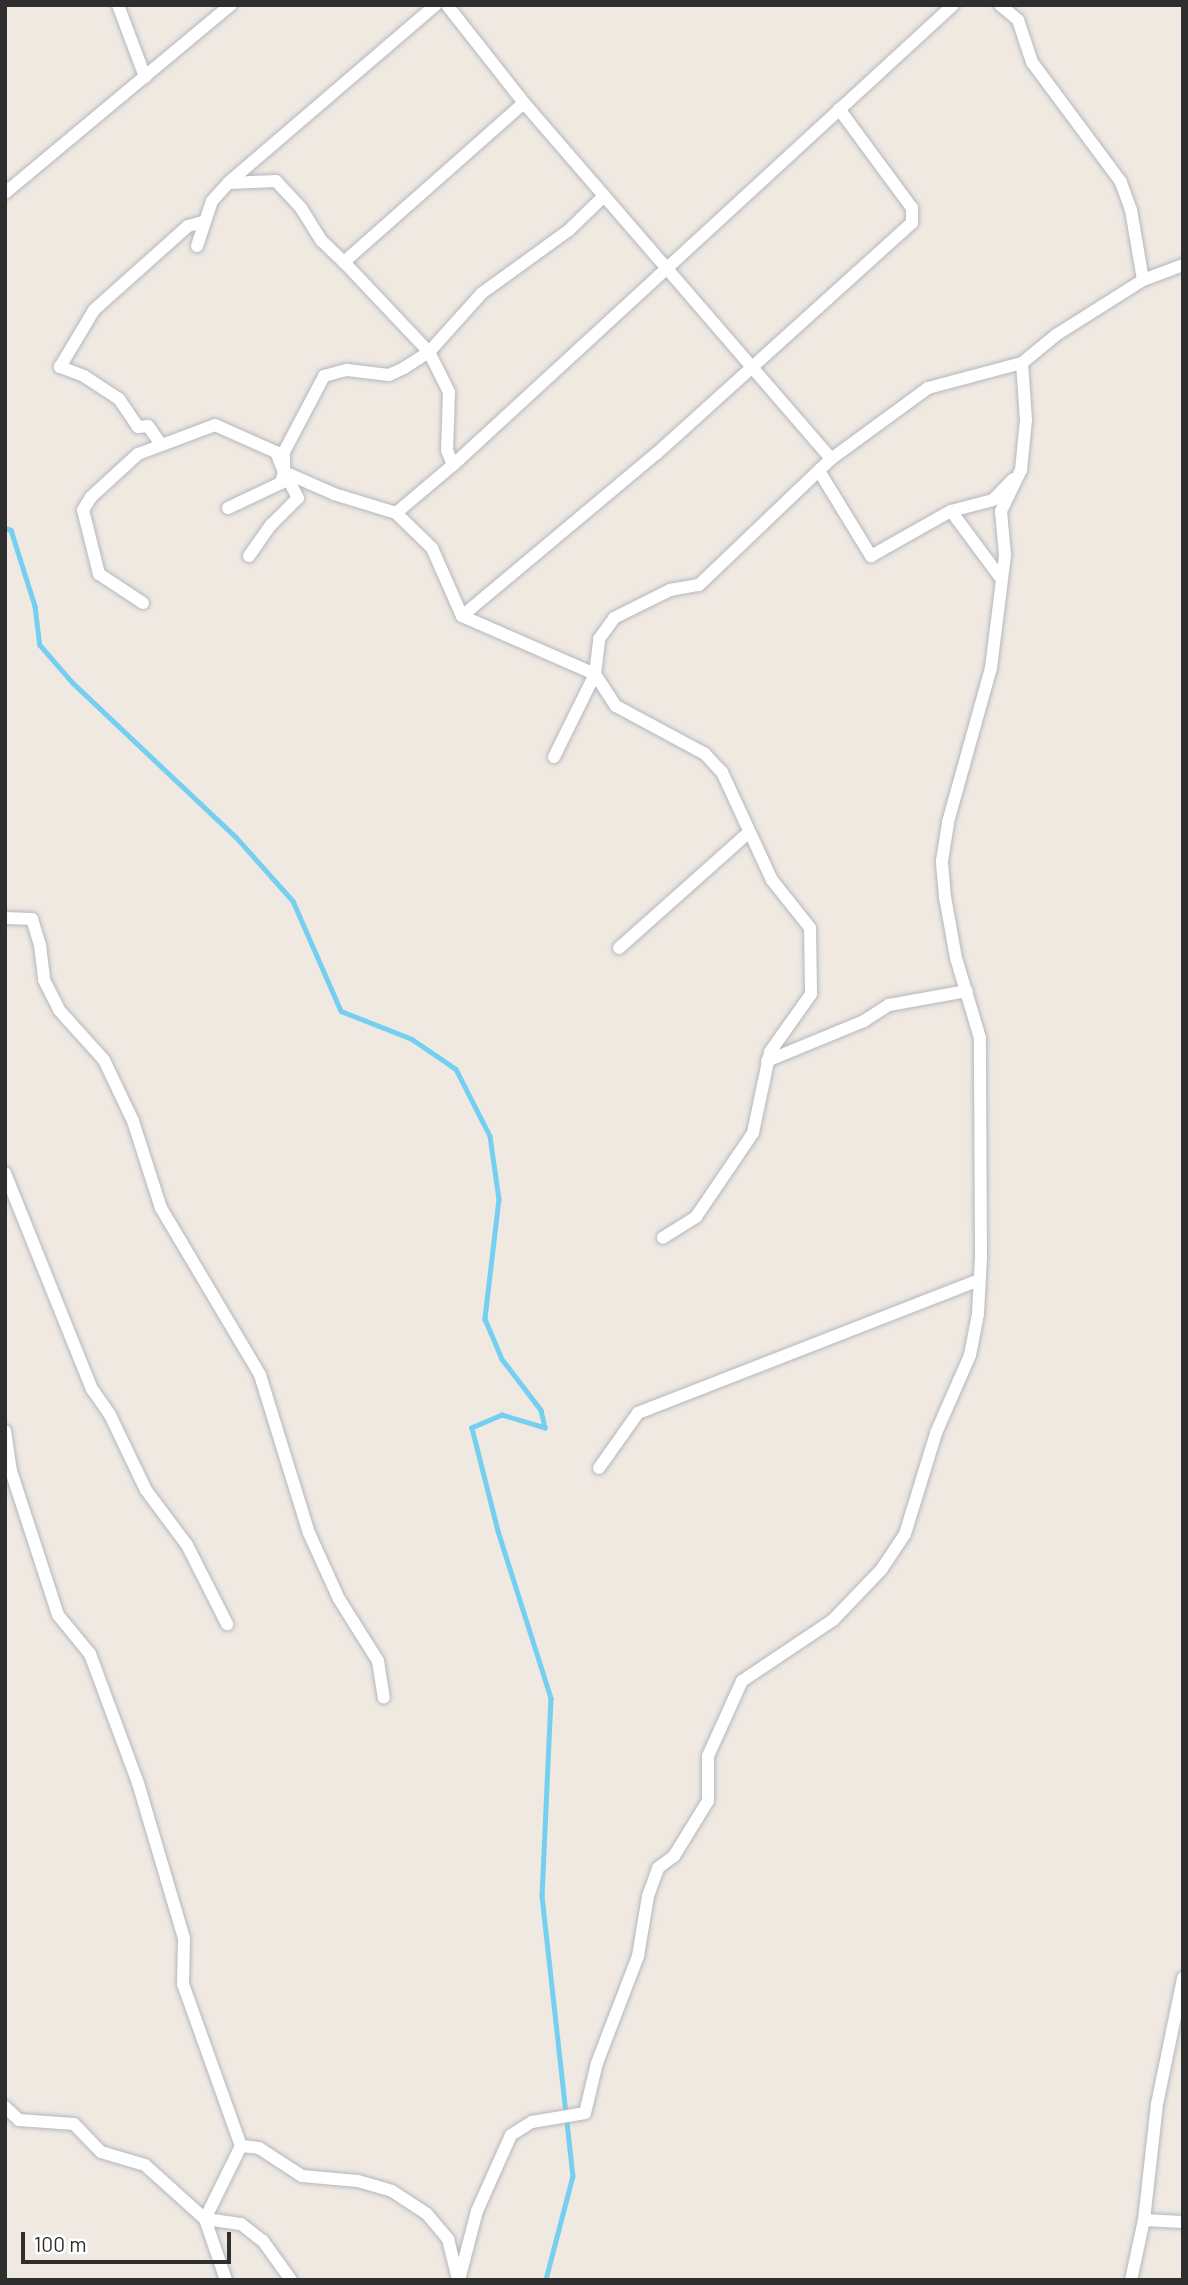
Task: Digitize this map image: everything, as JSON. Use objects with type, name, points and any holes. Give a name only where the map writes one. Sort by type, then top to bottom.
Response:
[{"type":"street","points":[[118,5],[145,77]]},
{"type":"street","points":[[5,193],[231,5]]},
{"type":"street","points":[[197,246],[212,201],[228,183],[436,5]]},
{"type":"street","points":[[447,5],[524,103],[831,459]]},
{"type":"street","points":[[396,513],[453,465],[953,5]]},
{"type":"street","points":[[1000,5],[1018,20],[1032,62],[1121,183],[1132,210],[1143,280]]},
{"type":"street","points":[[344,262],[524,103]]},
{"type":"street","points":[[462,616],[528,558],[557,540],[914,219],[912,208],[839,109]]},
{"type":"street","points":[[228,183],[267,180],[283,186],[322,242],[429,352],[449,392],[447,450],[453,465]]},
{"type":"street","points":[[228,508],[281,483],[284,452],[324,376],[347,370],[390,375],[429,352],[482,293],[569,230],[604,196]]},
{"type":"street","points":[[160,443],[148,426],[138,427],[119,399],[84,376],[60,367],[94,310],[188,226],[203,222]]},
{"type":"street","points":[[554,757],[595,674],[599,639],[614,618],[670,590],[699,585],[831,459],[929,388],[1022,363],[1056,335],[1143,280],[1183,264]]},
{"type":"street","points":[[458,2280],[477,2211],[511,2135],[532,2122],[585,2113],[597,2063],[638,1956],[648,1896],[658,1868],[674,1856],[708,1801],[708,1756],[742,1681],[853,1604],[905,1534],[936,1433],[970,1355],[978,1314],[980,1038],[956,958],[942,861],[958,781],[991,668],[1004,555],[1001,511],[1021,470],[1027,408],[1022,363]]},
{"type":"street","points":[[143,603],[99,574],[83,510],[90,497],[138,454],[160,443],[215,425],[276,452],[298,498],[271,525],[249,556]]},
{"type":"street","points":[[819,471],[867,555],[951,511],[993,500],[1021,470]]},
{"type":"street","points":[[284,472],[334,494],[396,513],[432,548],[462,616],[595,674],[616,706],[705,754],[722,772],[747,834],[772,880],[810,928],[813,948],[811,994],[767,1061],[753,1133],[696,1217],[663,1238]]},
{"type":"street","points":[[951,511],[1000,577]]},
{"type":"street","points":[[575,666],[597,656]]},
{"type":"street","points":[[619,948],[747,834]]},
{"type":"street","points":[[5,918],[32,919],[40,944],[44,980],[59,1010],[104,1060],[133,1121],[161,1208],[260,1376],[309,1533],[339,1599],[378,1661],[384,1698]]},
{"type":"street","points":[[767,1061],[864,1021],[889,1005],[967,991]]},
{"type":"street","points":[[5,1173],[92,1389],[110,1415],[146,1490],[187,1545],[227,1624]]},
{"type":"street","points":[[599,1468],[638,1413],[979,1280]]},
{"type":"street","points":[[5,1431],[11,1471],[58,1615],[90,1654],[138,1783],[184,1938],[183,1984],[241,2146],[205,2219]]},
{"type":"street","points":[[1131,2280],[1144,2220],[1157,2104],[1181,2008],[1183,1978]]},
{"type":"street","points":[[5,2107],[19,2120]]},
{"type":"street","points":[[5,2116],[19,2120],[75,2124],[101,2152],[145,2165],[205,2219],[226,2280]]},
{"type":"street","points":[[241,2146],[259,2148],[302,2176],[358,2181],[392,2190],[427,2214],[448,2239],[458,2280]]},
{"type":"street","points":[[205,2219],[241,2224],[263,2241],[290,2280]]},
{"type":"street","points":[[1144,2220],[1183,2222]]},
{"type":"waterway","points":[[5,528],[11,530],[35,606],[40,645],[73,683],[236,837],[293,901],[341,1011],[412,1039],[456,1069],[490,1136],[499,1199],[485,1319],[502,1359],[541,1410],[545,1428],[502,1415],[472,1428],[498,1531],[551,1698],[542,1896],[573,2176],[546,2280]]}]
